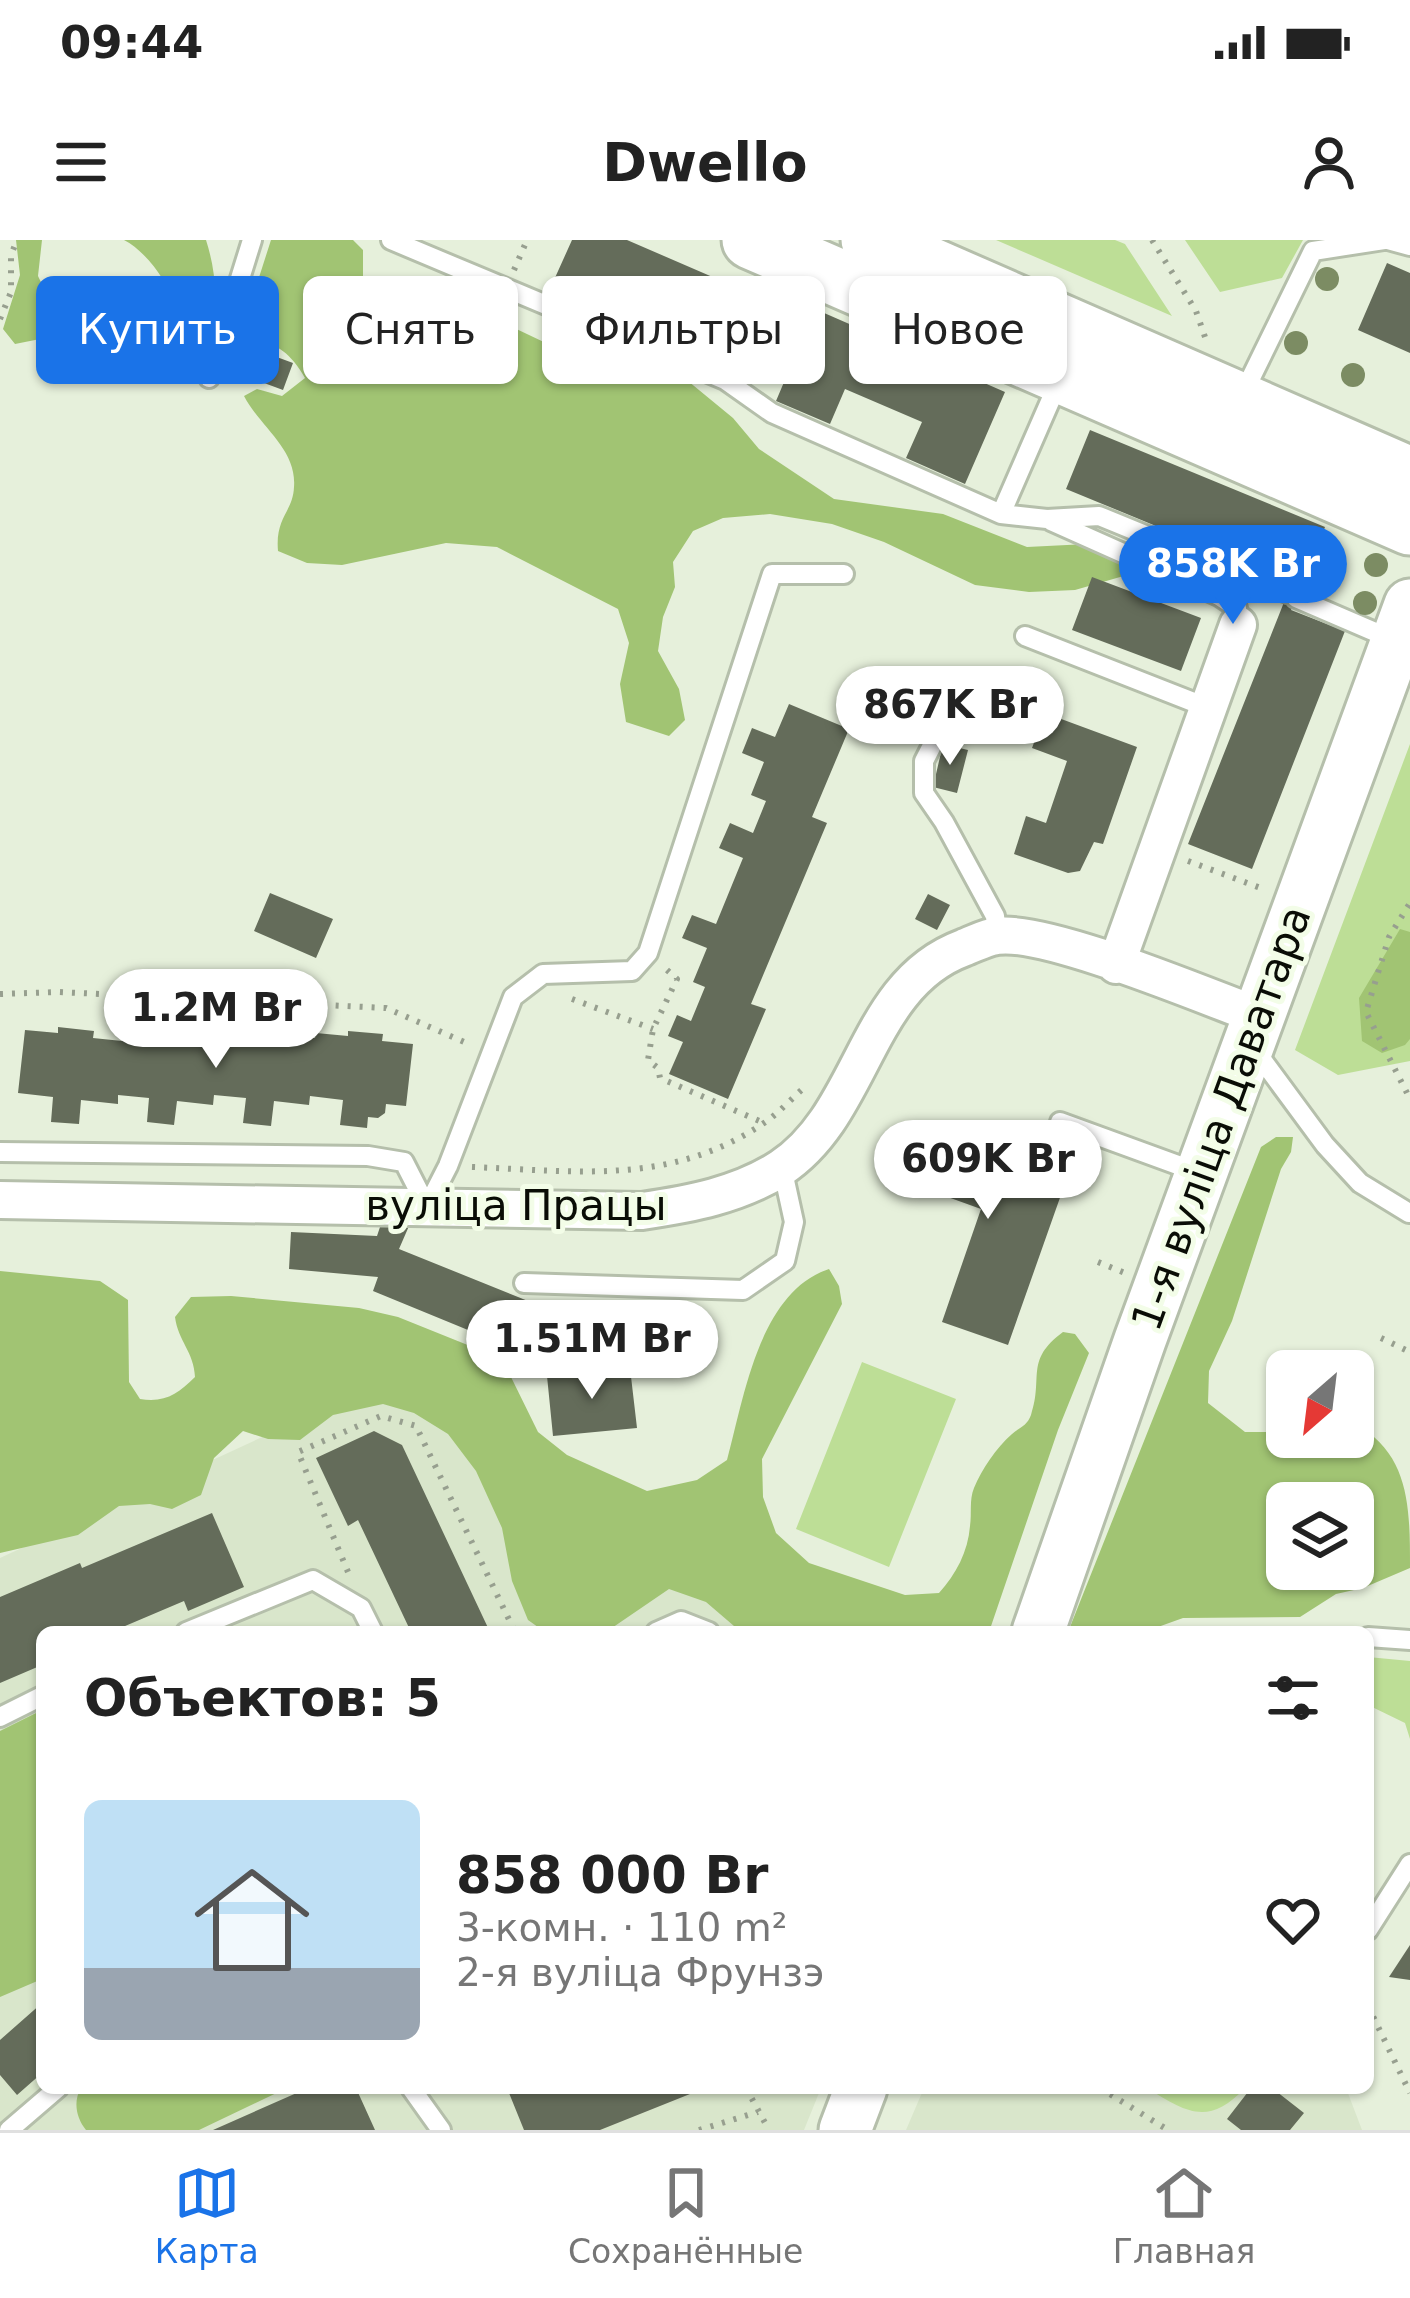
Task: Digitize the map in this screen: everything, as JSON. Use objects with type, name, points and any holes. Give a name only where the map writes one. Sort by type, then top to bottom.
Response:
[{"type":"main road","points":[[870,240],[1410,476]]},
{"type":"main road","points":[[767,260],[849,292]]},
{"type":"main road","points":[[1067,379],[1410,526]]},
{"type":"street","name":"1-я вуліца Даватара","points":[[1040,1626],[1403,623]]},
{"type":"street","points":[[1116,965],[1238,626]]},
{"type":"street","name":"вуліца Працы","points":[[0,1200],[642,1211],[710,1200],[782,1167],[834,1114],[885,1016],[911,978],[941,956],[997,936],[1039,939],[1116,965],[1254,1029]]},
{"type":"street","points":[[845,2130],[859,2094]]},
{"type":"lane","points":[[241,276],[252,240]]},
{"type":"lane","points":[[391,240],[725,380],[772,413],[1001,514],[1048,519],[1099,516],[1292,596],[1403,623]]},
{"type":"lane","points":[[1239,402],[1313,251],[1386,240],[1410,246]]},
{"type":"lane","points":[[1001,514],[1058,384]]},
{"type":"lane","points":[[1048,519],[1219,596],[1237,608],[1238,626]]},
{"type":"lane","points":[[427,1207],[448,1166],[513,998],[543,974],[632,971],[648,953],[772,574],[844,574]]},
{"type":"lane","points":[[1025,637],[1206,707]]},
{"type":"lane","points":[[964,683],[924,761],[924,793],[995,916],[997,936]]},
{"type":"lane","points":[[1254,1029],[1336,1158],[1360,1183],[1409,1213]]},
{"type":"lane","points":[[1060,1122],[1201,1173]]},
{"type":"lane","points":[[0,1152],[368,1156],[404,1162],[427,1207]]},
{"type":"lane","points":[[524,1283],[742,1290],[785,1261],[794,1222],[782,1167]]},
{"type":"lane","points":[[201,1626],[313,1580],[362,1608],[370,1626]]},
{"type":"lane","points":[[1374,1637],[1410,1640]]},
{"type":"lane","points":[[0,1717],[36,1699]]},
{"type":"lane","points":[[1374,1921],[1410,1864]]},
{"type":"lane","points":[[9,2130],[51,2094]]},
{"type":"lane","points":[[416,2094],[441,2130]]},
{"type":"path","points":[[0,319],[10,292],[11,255],[17,240]]},
{"type":"path","points":[[1152,240],[1196,311],[1206,340]]},
{"type":"path","points":[[737,389],[767,260]]},
{"type":"path","points":[[1156,848],[1275,894]]},
{"type":"path","points":[[1407,1093],[1366,1012],[1389,938],[1410,903]]},
{"type":"path","points":[[660,964],[677,979],[653,1029],[649,1060],[660,1078],[764,1123]]},
{"type":"path","points":[[0,994],[59,992],[386,1008],[491,1053]]},
{"type":"path","points":[[568,998],[653,1029]]},
{"type":"path","points":[[448,1166],[627,1173],[686,1163],[764,1123],[809,1083]]},
{"type":"path","points":[[1098,1262],[1134,1276]]},
{"type":"path","points":[[1381,1338],[1410,1352]]},
{"type":"path","points":[[340,1553],[298,1452],[381,1416],[416,1426],[512,1626]]},
{"type":"path","points":[[1374,2018],[1410,2093]]},
{"type":"path","points":[[749,2094],[769,2130]]},
{"type":"path","points":[[1110,2094],[1168,2130]]},
{"type":"path","points":[[699,2130],[758,2112]]},
{"type":"shaded area","points":[[386,1380],[805,1626],[36,1626],[36,2094],[819,2094],[804,2130],[0,2130],[0,1558]]},
{"type":"shaded area","points":[[921,2094],[1348,2094],[1362,2130],[906,2130]]},
{"type":"green space","points":[[16,240],[42,240],[36,276],[36,340],[15,344],[3,329],[20,275]]},
{"type":"green space","points":[[124,240],[206,240],[214,276],[160,276]]},
{"type":"green space","points":[[271,240],[353,240],[363,250],[363,276],[303,276],[303,375],[279,349],[279,276],[259,276]]},
{"type":"green space","points":[[996,240],[1115,240],[1125,244],[1172,316]]},
{"type":"green space","points":[[1185,240],[1303,240],[1282,278],[1220,292]]},
{"type":"green space","points":[[518,330],[542,341],[542,384],[692,384],[733,418],[759,449],[834,499],[943,514],[1027,547],[1087,544],[1138,561],[1134,573],[1075,590],[1029,592],[975,585],[884,542],[832,524],[770,514],[723,518],[693,531],[673,562],[675,587],[663,617],[658,651],[679,689],[685,720],[669,736],[626,722],[620,684],[629,643],[618,609],[497,547],[446,543],[342,565],[307,563],[278,551],[279,530],[293,496],[293,473],[284,450],[244,396],[257,389],[282,396],[303,380],[303,384],[518,384]]},
{"type":"green space","points":[[1410,744],[1410,1061],[1338,1075],[1295,1050]]},
{"type":"green space","points":[[1400,929],[1410,932],[1410,1039],[1382,1053],[1362,1041],[1359,998]]},
{"type":"green space","points":[[1276,1137],[1293,1137],[1232,1321],[1209,1371],[1208,1403],[1245,1432],[1266,1432],[1266,1458],[1374,1458],[1374,1438],[1378,1441],[1390,1455],[1404,1488],[1410,1568],[1374,1583],[1374,1482],[1266,1482],[1266,1590],[1354,1590],[1336,1594],[1300,1617],[1183,1618],[1161,1626],[1070,1626],[1261,1147]]},
{"type":"green space","points":[[829,1269],[842,1304],[762,1459],[763,1497],[776,1533],[809,1563],[905,1595],[939,1593],[956,1570],[969,1536],[974,1488],[995,1452],[1029,1419],[1043,1352],[1063,1332],[1075,1334],[1089,1353],[991,1626],[734,1626],[706,1602],[669,1589],[615,1626],[536,1626],[528,1620],[512,1581],[502,1528],[476,1471],[448,1434],[414,1413],[383,1404],[333,1415],[300,1440],[268,1439],[243,1431],[214,1458],[201,1495],[172,1509],[150,1504],[119,1506],[78,1535],[0,1553],[0,1271],[100,1281],[128,1300],[129,1382],[140,1399],[170,1396],[195,1377],[175,1317],[191,1297],[231,1296],[359,1308],[398,1317],[490,1354],[510,1375],[538,1432],[567,1455],[647,1491],[697,1480],[727,1460],[758,1350],[770,1323],[805,1281]]},
{"type":"green space","points":[[862,1362],[956,1399],[889,1567],[796,1529]]},
{"type":"green space","points":[[1374,1658],[1410,1661],[1410,1739],[1405,1723],[1374,1708]]},
{"type":"green space","points":[[36,1713],[36,1982],[0,1997],[0,1731]]},
{"type":"green space","points":[[79,2094],[274,2094],[199,2130],[86,2130]]},
{"type":"green space","points":[[1157,2094],[1238,2094],[1208,2111],[1174,2104]]},
{"type":"building","points":[[572,240],[627,240],[710,276],[556,276]]},
{"type":"building","points":[[1387,263],[1410,273],[1410,353],[1358,330]]},
{"type":"building","points":[[825,313],[849,324],[849,384],[987,384],[1005,392],[965,484],[906,458],[922,422],[845,389],[830,424],[776,401],[783,384],[825,384]]},
{"type":"building","points":[[279,358],[293,363],[283,390],[267,384],[279,384]]},
{"type":"building","points":[[1090,430],[1325,527],[1291,610],[1345,631],[1252,869],[1188,844],[1292,582],[1066,489]]},
{"type":"building","points":[[1092,577],[1201,618],[1181,671],[1072,630]]},
{"type":"building","points":[[789,704],[849,729],[812,817],[827,823],[751,1004],[766,1009],[728,1099],[669,1074],[683,1042],[668,1036],[677,1015],[691,1021],[705,987],[693,982],[707,948],[682,938],[692,915],[716,924],[743,858],[719,848],[730,823],[753,833],[766,801],[751,795],[764,762],[742,753],[752,728],[775,737]]},
{"type":"building","points":[[1045,713],[1137,747],[1103,844],[1094,842],[1080,871],[1068,873],[1014,854],[1026,816],[1046,823],[1067,761],[1032,748]]},
{"type":"building","points":[[943,744],[968,750],[957,793],[933,787]]},
{"type":"building","points":[[270,893],[333,919],[316,958],[254,931]]},
{"type":"building","points":[[928,894],[950,905],[937,930],[915,919]]},
{"type":"building","points":[[58,1027],[94,1031],[93,1038],[122,1041],[123,1027],[218,1037],[219,1028],[315,1038],[316,1033],[348,1036],[348,1031],[383,1034],[382,1041],[413,1044],[406,1106],[386,1104],[385,1113],[368,1117],[367,1128],[340,1125],[343,1100],[310,1096],[309,1105],[274,1101],[271,1126],[243,1123],[246,1098],[214,1095],[213,1105],[177,1101],[174,1125],[147,1122],[149,1098],[118,1095],[118,1104],[81,1100],[79,1124],[51,1122],[53,1097],[18,1093],[25,1030],[58,1033]]},
{"type":"building","points":[[916,1120],[1068,1175],[1008,1345],[942,1322],[981,1209],[895,1178]]},
{"type":"building","points":[[382,1221],[409,1226],[399,1249],[533,1303],[514,1349],[373,1291],[378,1277],[289,1269],[291,1232],[377,1236]]},
{"type":"building","points":[[630,1368],[637,1428],[553,1436],[547,1376]]},
{"type":"building","points":[[374,1431],[402,1445],[487,1626],[408,1626],[358,1520],[348,1526],[316,1458]]},
{"type":"building","points":[[212,1513],[244,1587],[188,1611],[184,1601],[125,1626],[36,1626],[36,1668],[0,1683],[0,1597],[80,1563],[82,1568]]},
{"type":"building","points":[[1410,1945],[1410,1980],[1389,1977]]},
{"type":"building","points":[[36,2008],[36,2078],[17,2095],[0,2075],[0,2040]]},
{"type":"building","points":[[294,2094],[359,2094],[375,2130],[213,2130]]},
{"type":"building","points":[[509,2094],[690,2094],[600,2130],[524,2130]]},
{"type":"building","points":[[1246,2094],[1280,2094],[1304,2113],[1290,2130],[1241,2130],[1227,2119]]}]
